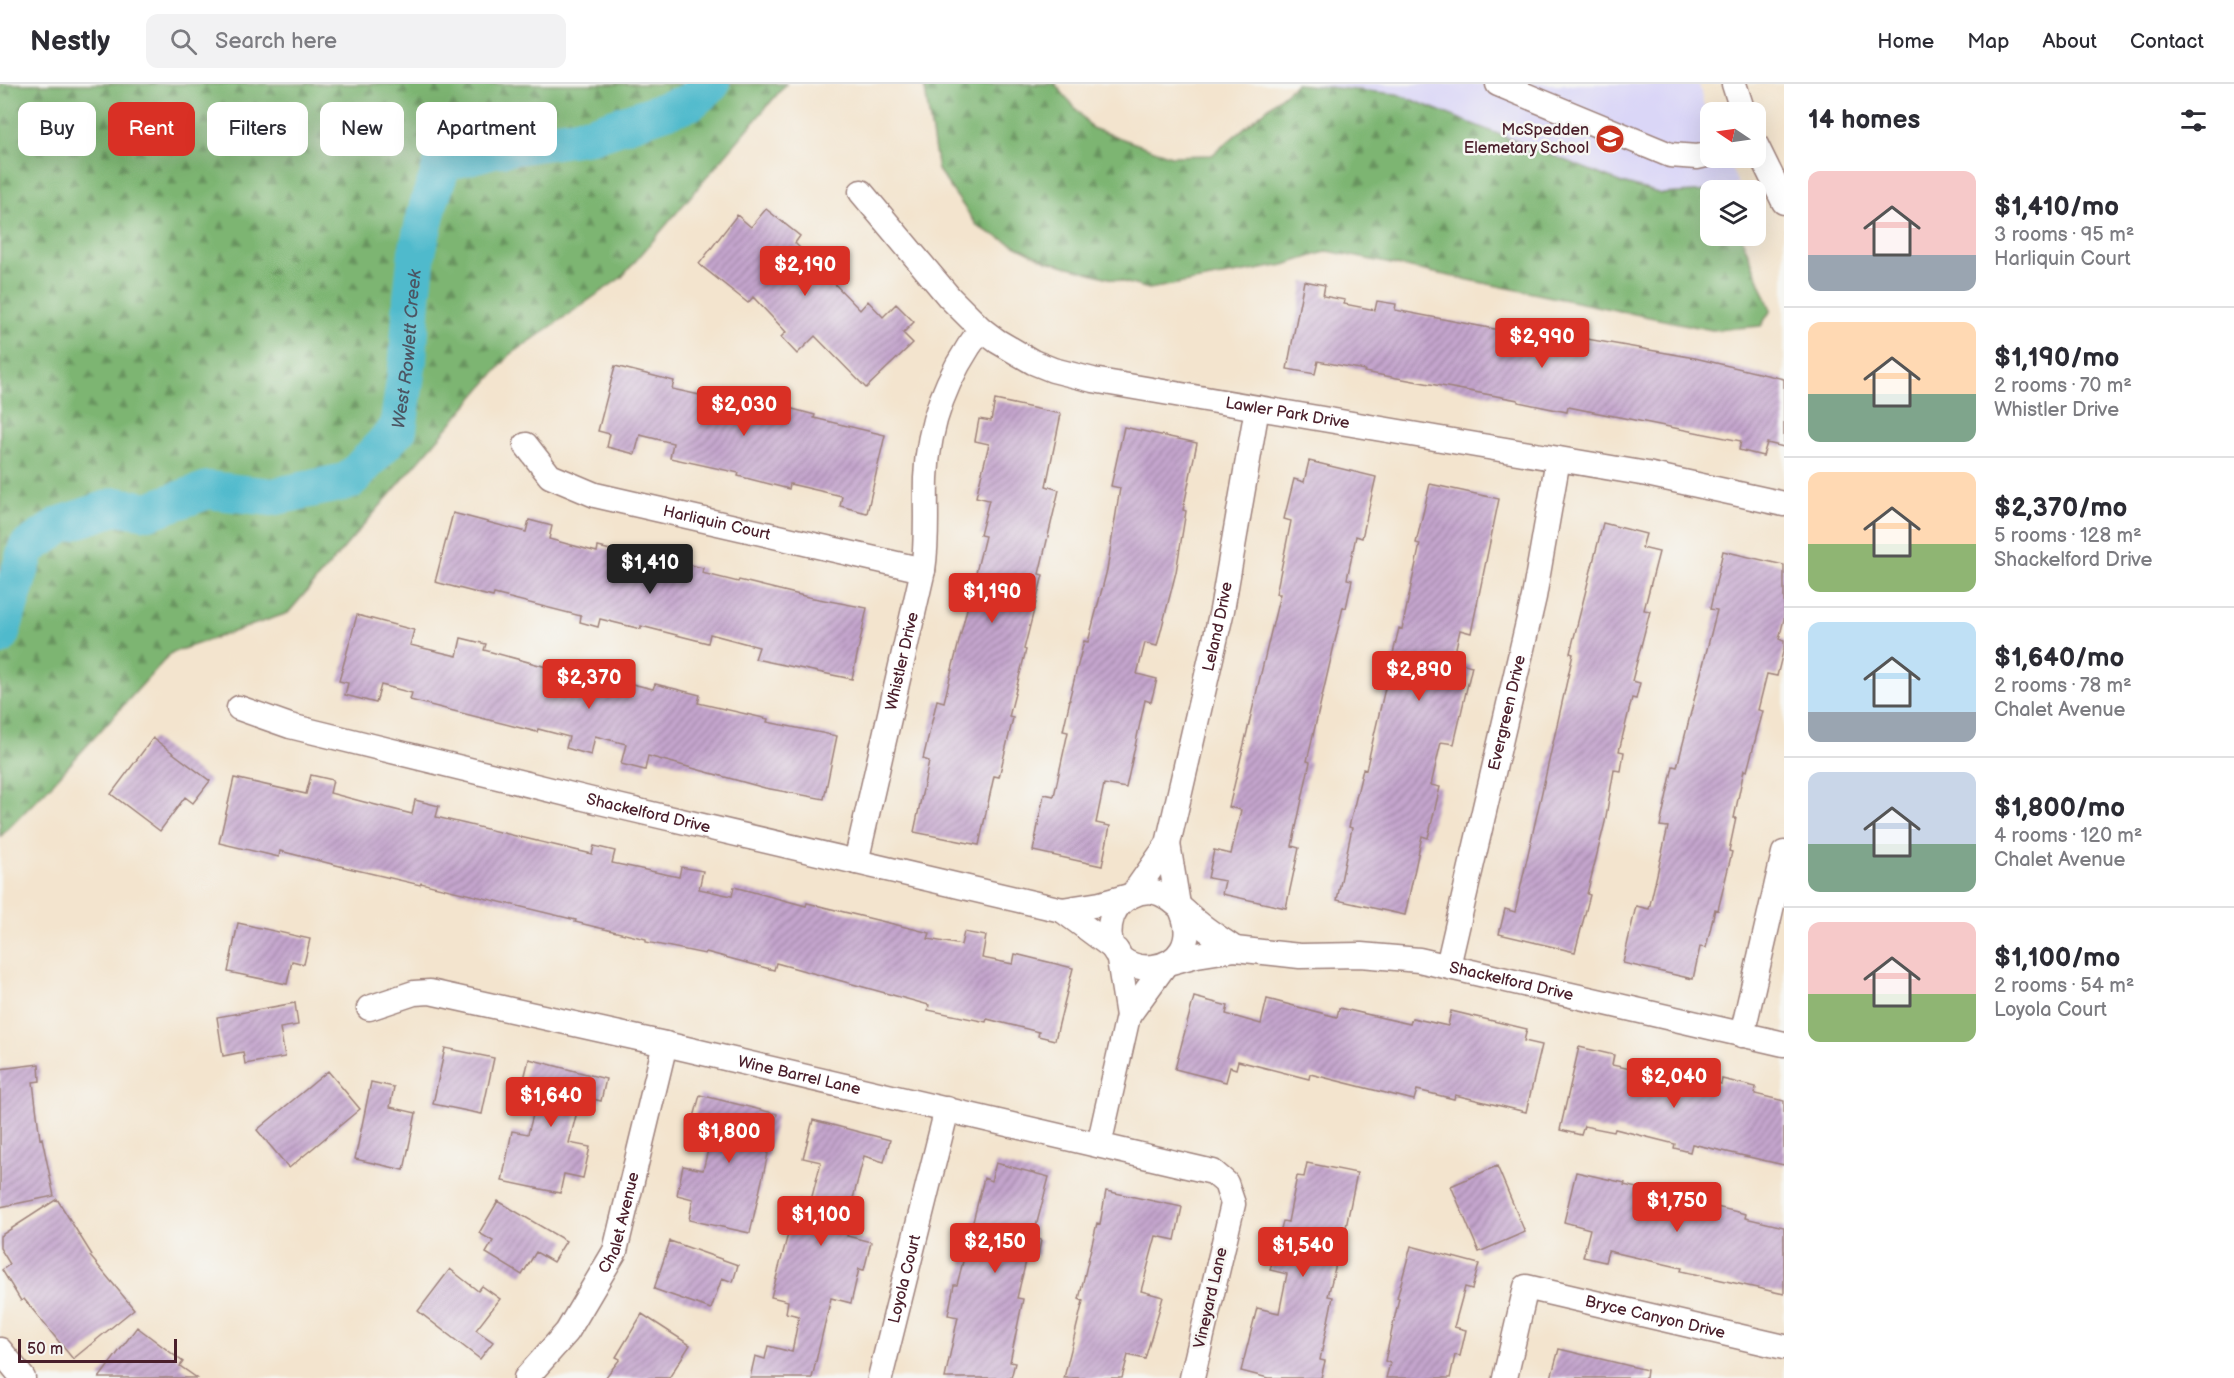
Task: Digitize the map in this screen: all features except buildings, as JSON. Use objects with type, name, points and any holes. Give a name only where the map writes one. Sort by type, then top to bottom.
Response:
[{"type":"street","points":[[1498,84],[1670,155],[1700,156]]},
{"type":"street","points":[[1734,84],[1740,102]]},
{"type":"street","points":[[1766,165],[1784,202]]},
{"type":"street","name":"Lawler Park Drive","points":[[861,192],[949,297],[981,329],[1015,352],[1053,370],[1072,376],[1672,479],[1784,504]]},
{"type":"street","name":"Whistler Drive","points":[[856,862],[923,570],[928,525],[926,479],[931,433],[937,410],[955,368],[981,329]]},
{"type":"street","name":"Leland Drive","points":[[1131,895],[1168,844],[1222,610],[1257,408]]},
{"type":"street","name":"Harliquin Court","points":[[526,445],[550,476],[595,495],[923,570]]},
{"type":"street","name":"Evergreen Drive","points":[[1448,966],[1534,597],[1558,459]]},
{"type":"street","name":"Shackelford Drive","points":[[239,708],[290,726],[1062,910],[1131,895]]},
{"type":"street","name":"Leland Drive","points":[[1168,844],[1180,907]]},
{"type":"street","points":[[1742,1035],[1784,853]]},
{"type":"street","points":[[1099,1145],[1128,1016],[1117,952],[1110,933],[1111,921],[1119,905],[1131,895],[1147,891],[1159,892],[1169,897],[1235,949]]},
{"type":"street","points":[[1128,1016],[1166,964],[1177,956],[1185,940],[1186,923],[1180,907]]},
{"type":"street","name":"Shackelford Drive","points":[[1062,910],[1117,952]]},
{"type":"street","name":"Shackelford Drive","points":[[1166,964],[1197,955],[1235,949],[1300,956],[1390,957],[1448,966],[1784,1044]]},
{"type":"street","points":[[1117,952],[1128,963],[1139,967],[1151,968],[1166,964]]},
{"type":"street","name":"Wine Barrel Lane","points":[[369,1008],[414,993],[430,992],[665,1044],[1208,1171],[1226,1183]]},
{"type":"street","name":"Chalet Avenue","points":[[526,1378],[567,1332],[615,1251],[665,1044]]},
{"type":"street","name":"Loyola Court","points":[[880,1378],[947,1109]]},
{"type":"street","name":"Vineyard Lane","points":[[1192,1378],[1232,1211],[1232,1196],[1226,1183]]},
{"type":"street","name":"Bryce Canyon Drive","points":[[1505,1378],[1526,1287],[1784,1347]]},
{"type":"street","points":[[0,1350],[23,1378]]},
{"type":"shaded area","name":"McSpedden Elemetary School","points":[[1307,84],[1699,84],[1703,102],[1700,102],[1700,168],[1731,168],[1736,180],[1700,180],[1700,191],[1662,194],[1622,183],[1397,94]]},
{"type":"green space","points":[[0,84],[786,84],[622,277],[510,355],[288,613],[171,653],[52,784],[0,837]]},
{"type":"green space","points":[[924,84],[1055,84],[1092,128],[1171,156],[1212,155],[1296,84],[1397,94],[1622,183],[1662,194],[1700,192],[1700,246],[1745,246],[1771,310],[1761,326],[1712,330],[1328,251],[1284,265],[1149,289],[1047,261],[978,227],[938,170]]},
{"type":"waterway","name":"West Rowlett Creek","points":[[0,636],[27,548],[61,525],[117,506],[148,511],[208,490],[272,497],[349,481],[398,429],[408,360],[417,252],[429,202],[443,163],[494,149],[591,135],[690,102],[711,84]]},
{"type":"place","name":"McSpedden Elemetary School","points":[[1610,139]]}]
